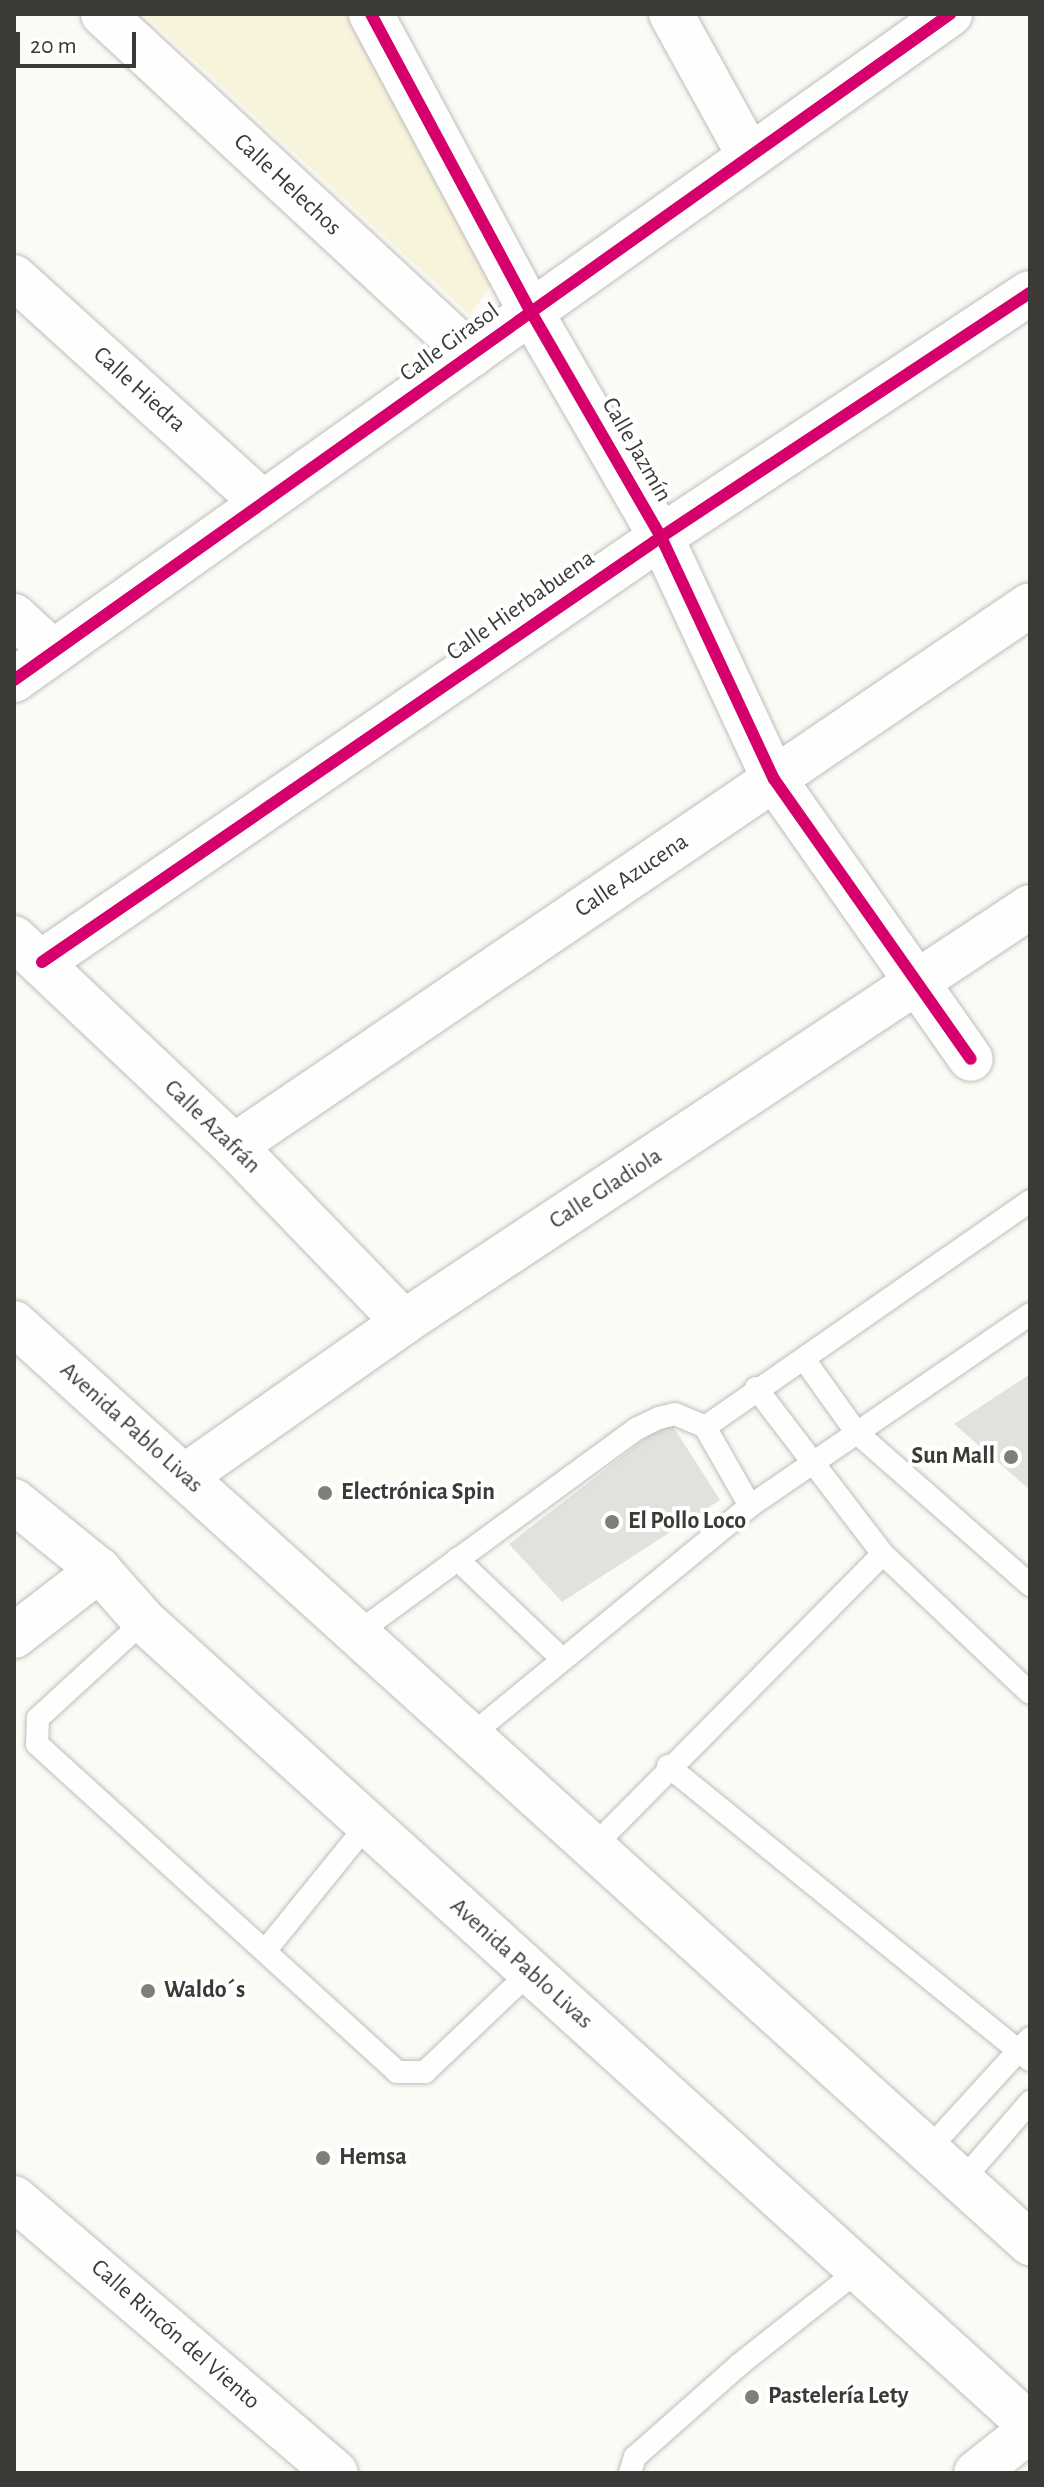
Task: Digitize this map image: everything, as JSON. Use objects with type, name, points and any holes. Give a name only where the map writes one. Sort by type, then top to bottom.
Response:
[{"type":"street","name":"Calle Helechos","points":[[103,14],[471,355]]},
{"type":"street","name":"Calle Jazmín","points":[[371,14],[531,312],[661,537],[774,779],[916,986],[971,1059]]},
{"type":"street","points":[[671,14],[750,157]]},
{"type":"street","name":"Calle Girasol","points":[[14,680],[950,14]]},
{"type":"street","name":"Calle Hiedra","points":[[14,277],[263,503]]},
{"type":"street","name":"Calle Hierbabuena","points":[[28,950],[1030,293]]},
{"type":"street","name":"Calle Azucena","points":[[234,1146],[1030,605]]},
{"type":"street","points":[[14,616],[53,652]]},
{"type":"street","name":"Calle Gladiola","points":[[185,1476],[404,1322],[916,986],[1030,907]]},
{"type":"street","name":"Calle Azafrán","points":[[28,950],[234,1146],[404,1322]]},
{"type":"street","name":"Avenida Pablo Livas","points":[[14,1323],[470,1736],[590,1850],[1030,2243]]},
{"type":"street","name":"Avenida Pablo Livas","points":[[14,1501],[99,1570],[144,1621],[1030,2427]]},
{"type":"street","points":[[14,1636],[99,1570]]},
{"type":"street","name":"Calle Rincón del Viento","points":[[14,2198],[336,2473]]},
{"type":"street","points":[[976,2473],[1030,2427]]},
{"type":"lane","points":[[705,1427],[756,1388],[804,1359],[1030,1201]]},
{"type":"lane","points":[[470,1736],[750,1506],[1030,1314]]},
{"type":"lane","points":[[804,1359],[856,1432],[1030,1585]]},
{"type":"lane","points":[[756,1388],[811,1464],[883,1554],[1030,1693]]},
{"type":"lane","points":[[356,1634],[636,1429],[675,1414],[705,1427],[750,1506]]},
{"type":"lane","points":[[590,1850],[668,1766],[883,1554]]},
{"type":"lane","points":[[457,1559],[562,1659]]},
{"type":"lane","points":[[144,1621],[38,1718],[37,1744],[397,2072],[411,2076],[425,2072],[530,1972]]},
{"type":"lane","points":[[668,1766],[1026,2049],[926,2152]]},
{"type":"lane","points":[[265,1951],[367,1825]]},
{"type":"lane","points":[[961,2182],[1030,2102]]},
{"type":"lane","points":[[630,2473],[635,2457],[658,2436],[859,2270]]},
{"type":"shaded area","points":[[144,14],[349,14],[494,281],[470,315]]},
{"type":"building","name":"Sun Mall","points":[[1030,1374],[1030,1490],[954,1424]]},
{"type":"building","name":"El Pollo Loco","points":[[669,1420],[720,1500],[562,1602],[509,1544]]},
{"type":"cycle path","points":[[371,14],[531,312],[661,537],[774,779],[971,1059]]},
{"type":"cycle path","points":[[14,680],[950,14]]},
{"type":"cycle path","points":[[42,962],[661,537],[1030,293]]},
{"type":"place","name":"Sun Mall","points":[[1011,1457]]},
{"type":"place","name":"Electrónica Spin","points":[[325,1493]]},
{"type":"place","name":"El Pollo Loco","points":[[612,1522]]},
{"type":"place","name":"Waldo´s","points":[[148,1991]]},
{"type":"place","name":"Hemsa","points":[[323,2158]]},
{"type":"place","name":"Pastelería Lety","points":[[752,2397]]}]
